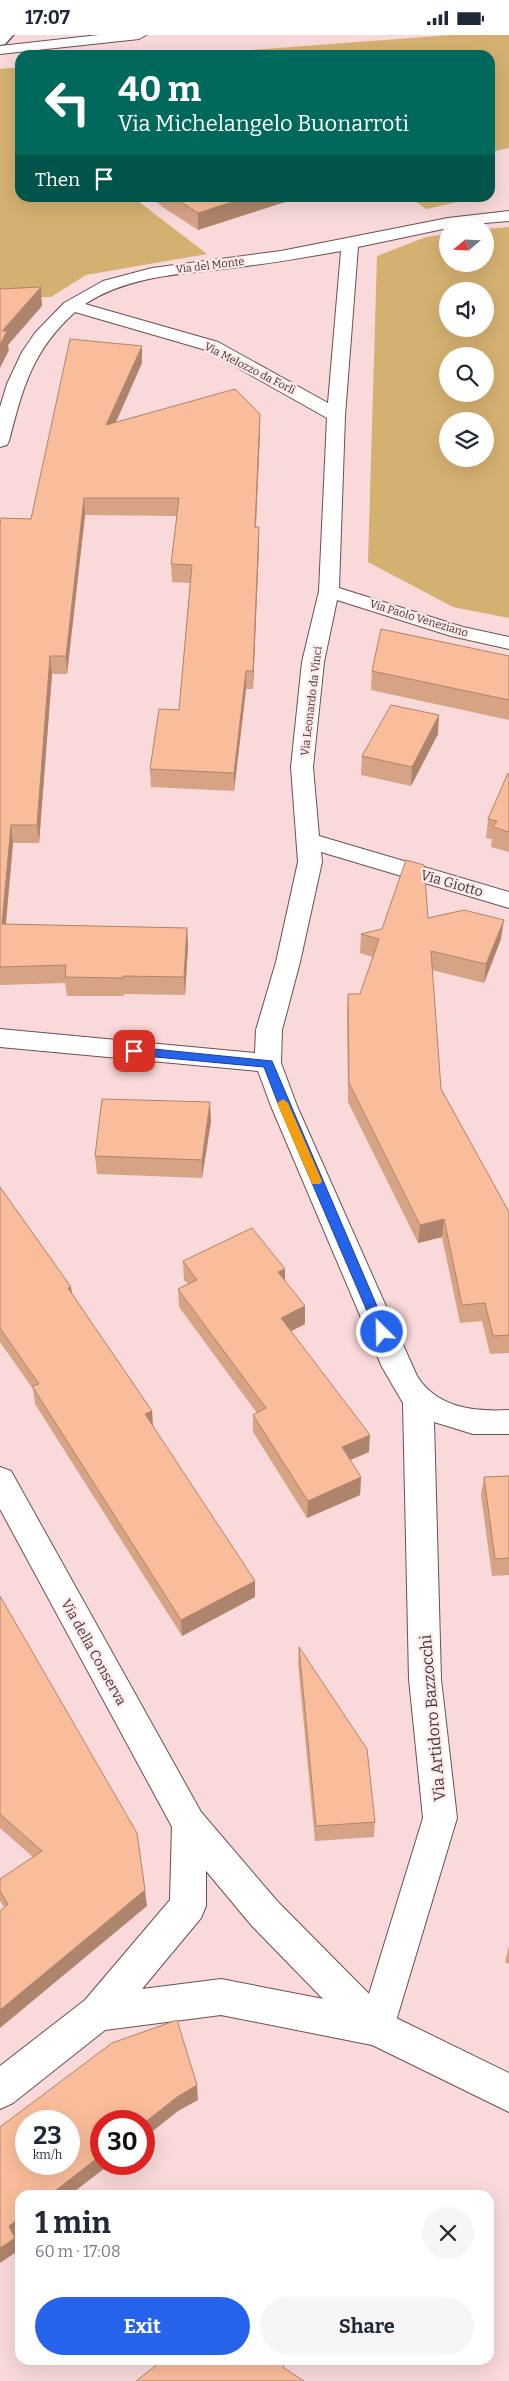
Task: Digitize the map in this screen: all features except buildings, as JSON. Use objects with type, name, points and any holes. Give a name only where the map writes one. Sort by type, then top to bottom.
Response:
[{"type":"street","points":[[0,50],[139,35]]},
{"type":"street","name":"Via del Monte","points":[[0,441],[17,376],[38,338],[72,306],[106,286],[138,276],[350,244],[480,217],[509,216]]},
{"type":"street","name":"Via Leonardo da Vinci","points":[[268,1063],[269,1030],[306,886],[310,862],[310,841],[304,807],[302,767],[313,662],[329,591],[336,416],[350,244]]},
{"type":"street","name":"Via Melozzo da Forlì","points":[[72,306],[212,346],[270,377],[336,416]]},
{"type":"street","name":"Via Paolo Veneziano","points":[[329,591],[458,632],[509,643]]},
{"type":"street","name":"Via Giotto","points":[[310,841],[509,900]]},
{"type":"street","points":[[0,1038],[268,1063],[284,1106],[397,1367],[418,1399],[454,1419],[497,1423],[509,1422]]},
{"type":"street","name":"Via Artidoro Bazzocchi","points":[[377,2028],[440,1818],[425,1679],[418,1399]]},
{"type":"street","name":"Via della Conserva","points":[[0,1480],[189,1824],[265,1914],[377,2028]]},
{"type":"street","points":[[0,2090],[98,2013],[188,1906],[189,1824]]},
{"type":"street","points":[[98,2013],[222,1997],[377,2028],[509,2093]]},
{"type":"lane","points":[[0,41],[7,35]]},
{"type":"shaded area","points":[[452,35],[509,35],[509,148],[495,151],[495,50],[252,50]]},
{"type":"shaded area","points":[[15,68],[15,202],[139,202],[207,254],[86,275],[51,297],[0,298],[0,69]]},
{"type":"shaded area","points":[[416,202],[458,202],[426,209]]},
{"type":"shaded area","points":[[509,227],[509,618],[453,607],[368,562],[377,256],[426,237],[439,235],[439,273],[494,273],[494,228]]},
{"type":"slow traffic","points":[[283,1103],[316,1181]]},
{"type":"route","points":[[134,1051],[268,1063],[284,1106],[382,1332]]}]
